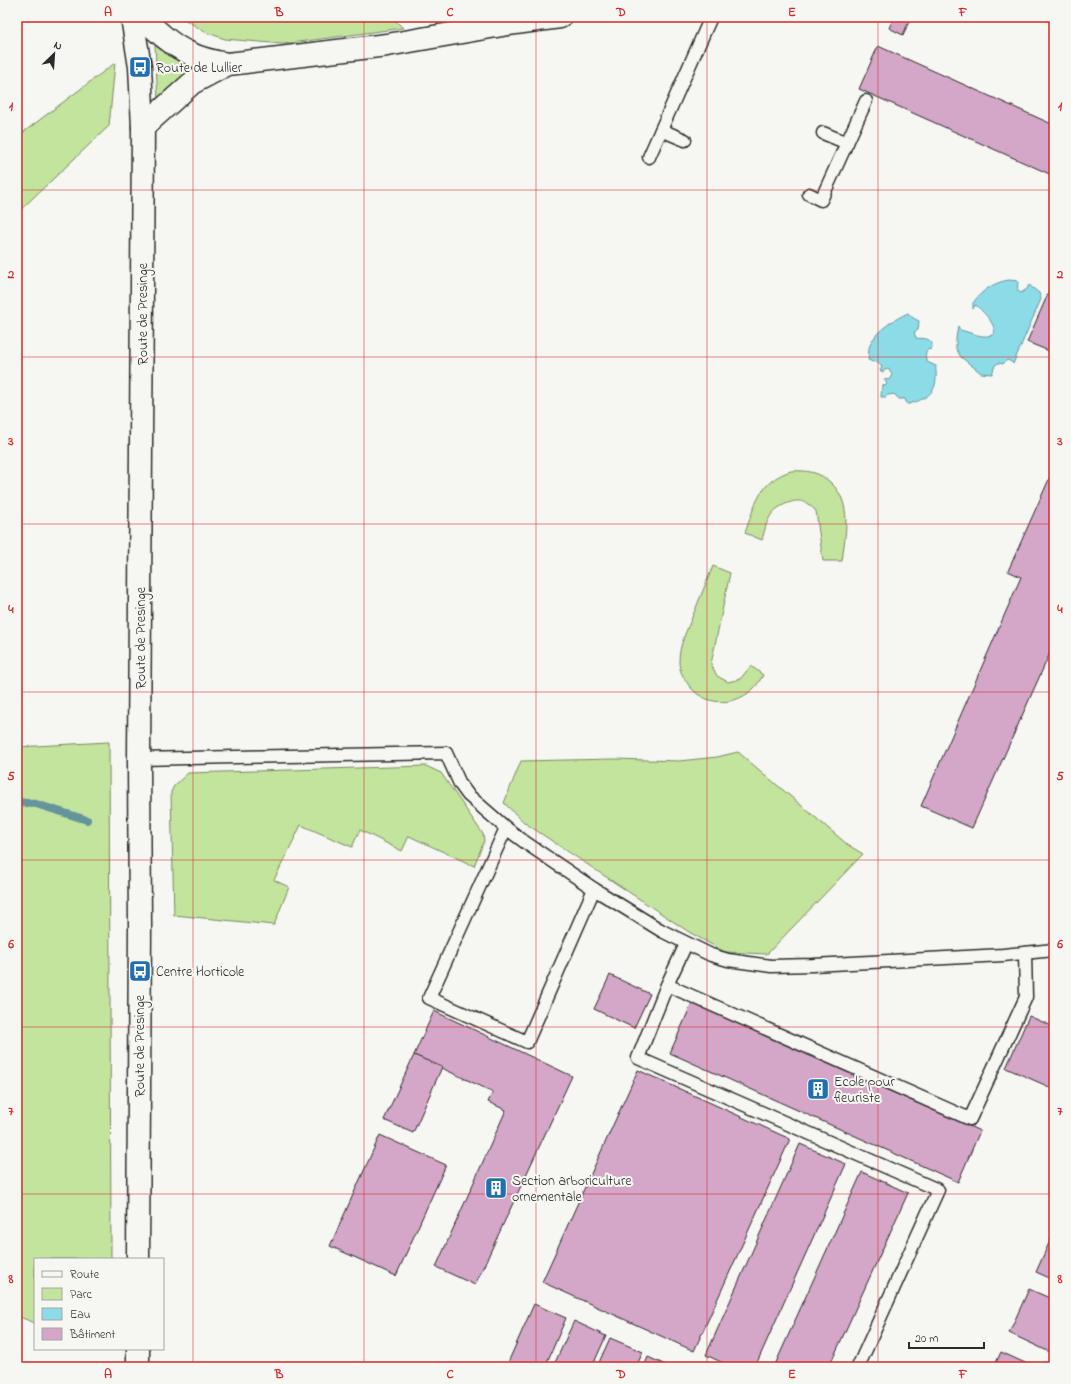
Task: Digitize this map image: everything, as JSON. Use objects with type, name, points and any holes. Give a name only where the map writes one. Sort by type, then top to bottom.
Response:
[{"type":"street","name":"Route de Presinge","points":[[132,17],[140,67],[143,127],[139,759],[140,927],[138,1258]]},
{"type":"street","points":[[142,17],[173,43],[189,53],[210,61],[228,64],[387,44],[560,17]]},
{"type":"street","points":[[143,127],[192,83],[228,64]]},
{"type":"street","points":[[138,1350],[138,1367]]},
{"type":"lane","points":[[648,157],[691,74],[711,17]]},
{"type":"lane","points":[[809,194],[821,200],[866,101]]},
{"type":"lane","points":[[661,130],[684,140]]},
{"type":"lane","points":[[823,133],[847,143]]},
{"type":"lane","points":[[139,759],[446,753],[460,784],[468,795],[506,828],[594,890],[662,931],[711,955],[728,960],[770,966],[1003,955],[1054,950]]},
{"type":"lane","points":[[506,828],[429,998],[527,1042],[594,890]]},
{"type":"lane","points":[[686,944],[667,985],[638,1058],[938,1190],[858,1367]]},
{"type":"lane","points":[[667,985],[970,1119],[1026,997],[1025,953]]},
{"type":"green space","points":[[181,17],[392,17],[403,28],[283,44],[225,39],[205,32]]},
{"type":"green space","points":[[155,45],[192,67],[191,72],[158,101]]},
{"type":"green space","points":[[115,63],[109,126],[17,213],[17,137]]},
{"type":"green space","points":[[791,471],[808,471],[818,474],[827,479],[838,491],[845,510],[846,520],[842,561],[823,561],[816,511],[804,502],[797,501],[788,503],[777,509],[767,522],[762,540],[745,533],[760,495],[765,488],[780,475]]},
{"type":"green space","points":[[713,566],[730,573],[711,664],[717,676],[728,682],[740,679],[751,666],[763,675],[757,685],[744,696],[718,702],[702,697],[694,691],[683,676],[679,664],[680,649]]},
{"type":"green space","points":[[109,742],[111,1258],[34,1258],[34,1323],[17,1316],[17,747]]},
{"type":"green space","points":[[738,752],[848,845],[863,854],[767,954],[725,952],[689,932],[525,823],[504,803],[521,761],[614,759],[679,761],[717,757]]},
{"type":"green space","points":[[426,766],[441,773],[483,834],[484,841],[474,866],[409,836],[402,851],[360,830],[352,847],[301,825],[274,880],[289,887],[274,925],[174,915],[171,792],[174,786],[188,773]]},
{"type":"water","points":[[1009,280],[1018,281],[1018,290],[1021,293],[1027,289],[1029,285],[1039,293],[1041,299],[1013,364],[1007,360],[1003,364],[998,363],[995,365],[992,374],[981,373],[961,357],[956,349],[958,326],[960,330],[977,335],[990,336],[994,334],[994,327],[992,323],[978,307],[975,305],[973,309],[973,303],[980,294],[989,287]]},
{"type":"water","points":[[908,313],[919,321],[918,330],[914,332],[916,338],[927,339],[932,343],[931,349],[927,350],[926,357],[927,362],[936,366],[936,375],[934,388],[928,396],[907,404],[905,399],[899,399],[894,394],[881,397],[882,385],[885,386],[887,384],[884,379],[889,380],[892,375],[890,370],[886,369],[883,372],[880,371],[882,367],[876,361],[873,362],[868,360],[869,347],[881,330],[897,318]]},
{"type":"building","points":[[894,17],[911,17],[903,35],[889,28]]},
{"type":"building","points":[[878,46],[1054,125],[1054,176],[859,89]]},
{"type":"building","points":[[1054,280],[1054,353],[1027,342]]},
{"type":"building","points":[[1054,468],[1054,644],[972,828],[921,806],[1021,577],[1008,571]]},
{"type":"building","points":[[610,975],[650,994],[634,1028],[594,1009]]},
{"type":"building","name":"Ecole pour fleuriste","points":[[692,1003],[980,1131],[958,1182],[670,1053]]},
{"type":"building","name":"Section arboriculture ornementale","points":[[434,1011],[572,1076],[475,1285],[436,1267],[506,1110],[488,1102],[493,1092],[414,1055]]},
{"type":"building","points":[[1029,1016],[1054,1027],[1054,1089],[1006,1068]]},
{"type":"building","points":[[414,1055],[442,1067],[413,1133],[384,1120]]},
{"type":"building","points":[[638,1070],[790,1139],[694,1351],[542,1282]]},
{"type":"building","points":[[380,1135],[446,1165],[396,1276],[330,1246]]},
{"type":"building","points":[[800,1144],[846,1164],[755,1367],[732,1367],[706,1355]]},
{"type":"building","points":[[862,1172],[908,1193],[829,1367],[774,1367]]},
{"type":"building","points":[[1054,1232],[1054,1280],[1036,1272]]},
{"type":"building","points":[[1029,1289],[1054,1300],[1054,1354],[1009,1333]]},
{"type":"building","points":[[534,1304],[566,1318],[545,1367],[506,1367]]},
{"type":"building","points":[[574,1321],[606,1336],[592,1367],[553,1367]]},
{"type":"building","points":[[610,1338],[643,1352],[636,1367],[597,1367]]},
{"type":"building","points":[[1001,1352],[1034,1367],[994,1367]]},
{"type":"building","points":[[648,1357],[670,1367],[644,1367]]},
{"type":"waterway","points":[[17,802],[36,804],[87,820]]},
{"type":"place","name":"Route de Lullier","points":[[140,67]]},
{"type":"place","name":"Centre Horticole","points":[[140,971]]},
{"type":"place","name":"Ecole pour fleuriste","points":[[818,1089]]},
{"type":"place","name":"Section arboriculture ornementale","points":[[496,1188]]}]
